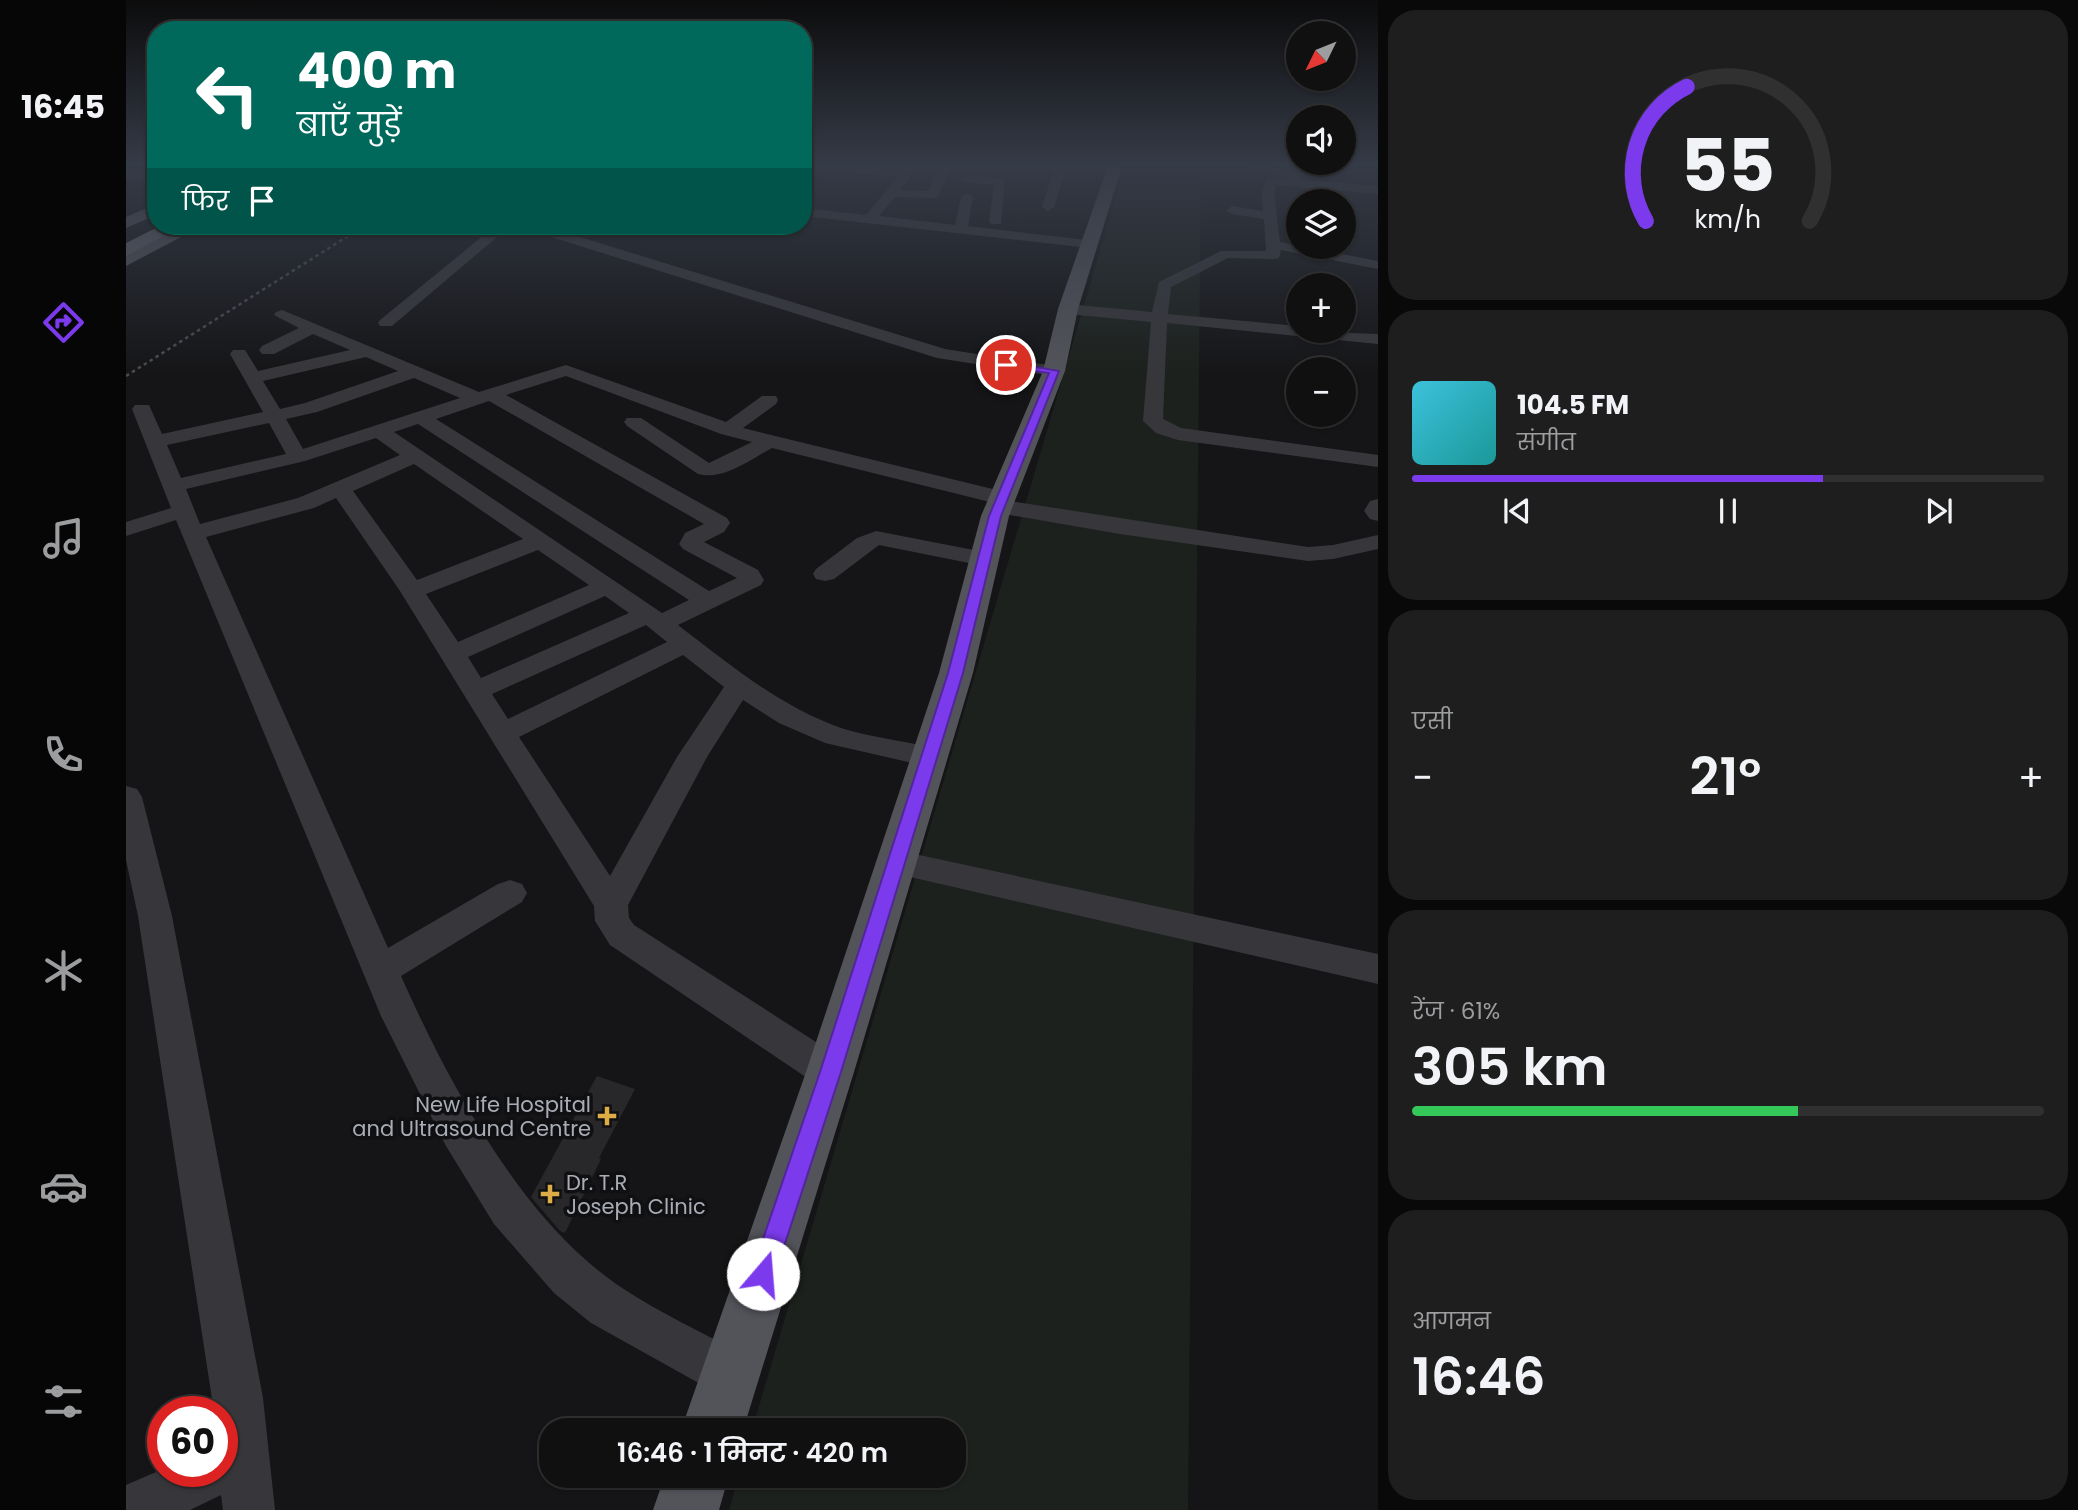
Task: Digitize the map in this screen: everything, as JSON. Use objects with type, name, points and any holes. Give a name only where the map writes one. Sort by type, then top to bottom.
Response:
[{"type":"highway","points":[[126,250],[155,235]]},
{"type":"main road","points":[[716,1418],[930,757],[956,673],[1000,502],[1054,371],[1068,309],[1093,233]]},
{"type":"main road","points":[[126,261],[177,235]]},
{"type":"main road","points":[[686,1510],[693,1488]]},
{"type":"street","points":[[993,233],[1090,244]]},
{"type":"street","points":[[1276,233],[1272,256],[1226,254],[1167,282],[1161,288],[1153,421],[1157,426],[1178,435],[1378,461]]},
{"type":"street","points":[[386,323],[492,235]]},
{"type":"street","points":[[560,235],[943,354],[1054,371]]},
{"type":"street","points":[[1275,245],[1378,265]]},
{"type":"street","points":[[1068,309],[1378,339]]},
{"type":"street","points":[[282,315],[414,372],[483,396],[719,523],[693,538],[691,544],[753,578],[706,600],[474,692]]},
{"type":"street","points":[[268,350],[313,328]]},
{"type":"street","points":[[251,378],[370,351]]},
{"type":"street","points":[[239,354],[298,457]]},
{"type":"street","points":[[126,529],[183,510],[298,457],[561,370],[570,370],[728,430],[1000,502],[1120,527],[1308,554],[1333,552],[1378,542]]},
{"type":"street","points":[[155,441],[329,402],[414,372]]},
{"type":"street","points":[[728,430],[769,400]]},
{"type":"street","points":[[142,409],[380,971],[429,1077],[509,1209],[570,1277],[608,1306],[730,1374]]},
{"type":"street","points":[[420,417],[706,600]]},
{"type":"street","points":[[634,422],[705,470],[711,470],[770,441]]},
{"type":"street","points":[[377,430],[655,618],[739,685],[789,717],[816,731],[930,757]]},
{"type":"street","points":[[183,510],[306,503],[415,456]]},
{"type":"street","points":[[341,489],[412,591],[611,905],[614,926],[622,935],[830,1072]]},
{"type":"street","points":[[1378,506],[1375,511],[1378,514]]},
{"type":"street","points":[[825,574],[865,543],[876,538],[984,559]]},
{"type":"street","points":[[412,591],[539,541]]},
{"type":"street","points":[[451,655],[606,586]]},
{"type":"street","points":[[501,734],[686,643]]},
{"type":"street","points":[[611,905],[692,757],[739,685]]},
{"type":"street","points":[[126,797],[138,835],[155,916],[238,1396]]},
{"type":"street","points":[[896,862],[1378,968]]},
{"type":"street","points":[[380,971],[510,893]]},
{"type":"street","points":[[131,1510],[181,1487]]},
{"type":"street","points":[[238,1487],[249,1510]]},
{"type":"shaded area","points":[[1105,233],[1200,233],[1188,1510],[729,1510],[735,1488],[966,1488],[966,1418],[756,1418]]},
{"type":"building","points":[[597,1076],[635,1089],[599,1158],[601,1159],[565,1233],[560,1231],[531,1197]]},
{"type":"railway","points":[[126,376],[350,235]]},
{"type":"place","name":"New Life Hospital and Ultrasound Centre","points":[[607,1116]]},
{"type":"place","name":"Dr. T.R Joseph Clinic","points":[[550,1194]]},
{"type":"route","points":[[763,1274],[956,673],[995,516],[1054,371],[1006,365]]}]
